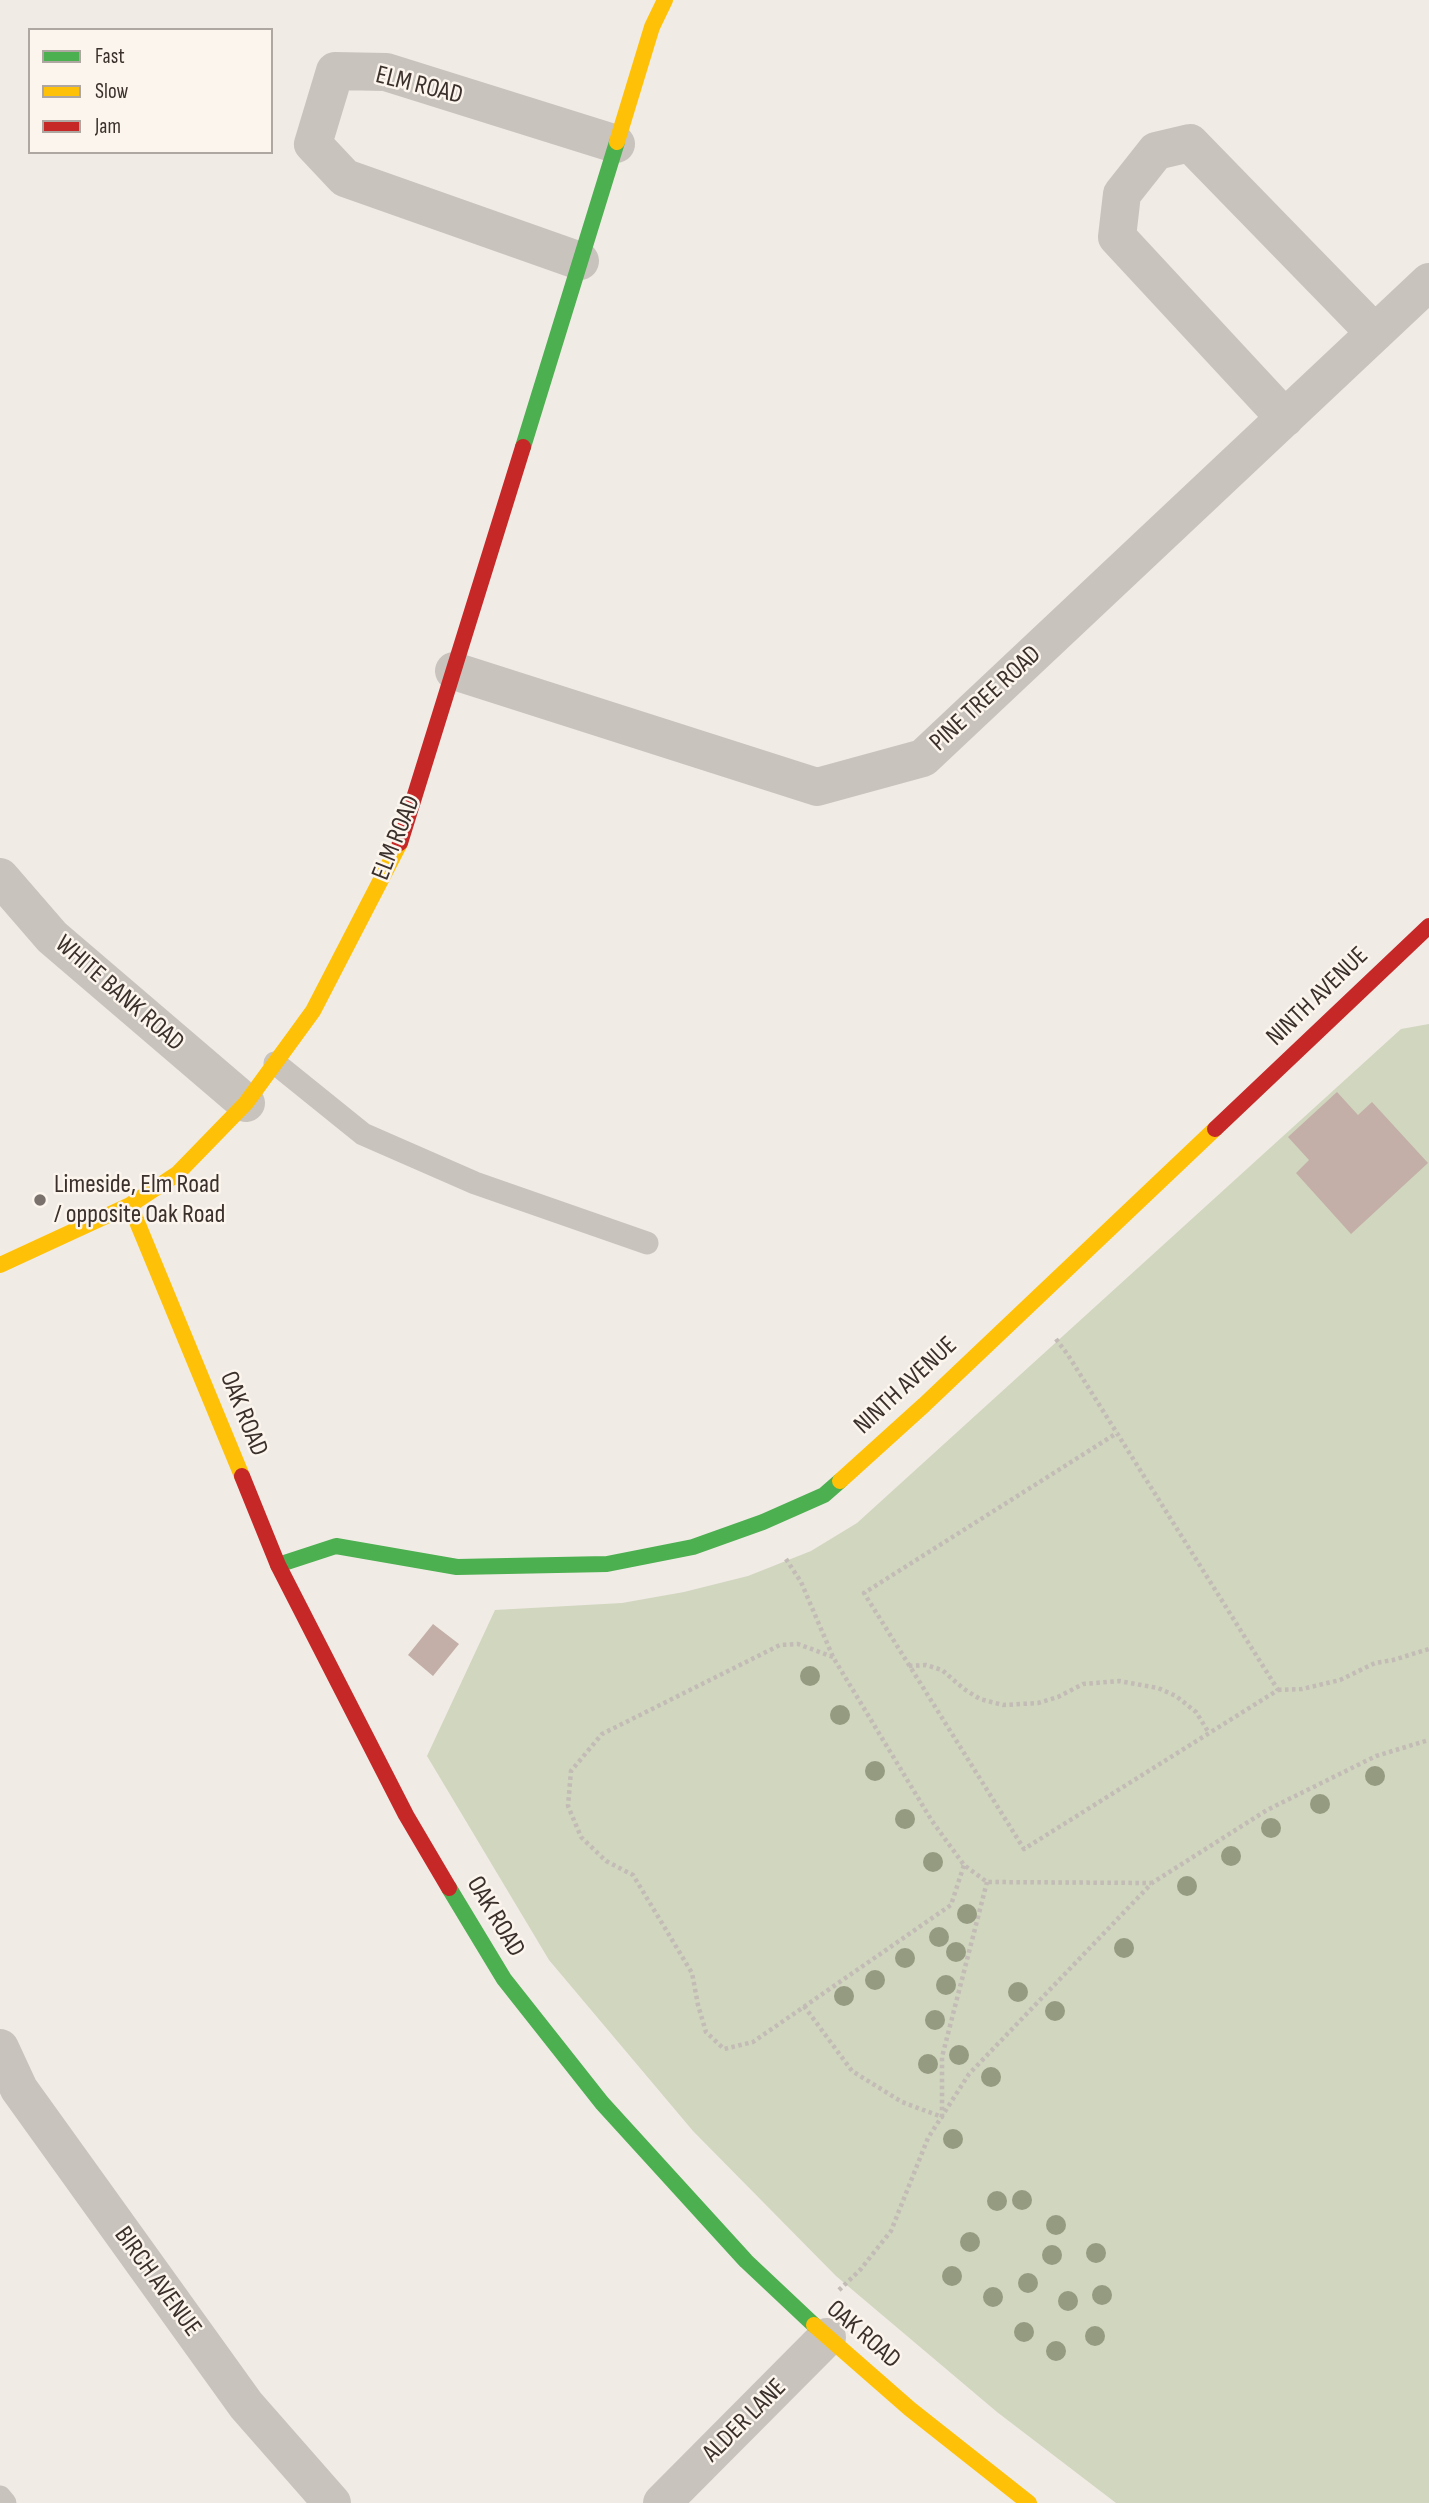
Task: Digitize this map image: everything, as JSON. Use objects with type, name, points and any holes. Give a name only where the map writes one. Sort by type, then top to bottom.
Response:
[{"type":"street","name":"ELM ROAD","points":[[0,1265],[130,1205],[177,1174],[246,1103],[313,1011],[402,839],[652,27],[665,0]]},
{"type":"street","name":"ELM ROAD","points":[[580,261],[345,178],[313,144],[335,71],[386,72],[616,144]]},
{"type":"street","points":[[1285,418],[1117,237],[1122,194],[1156,150],[1190,143],[1376,333]]},
{"type":"street","name":"PINE TREE ROAD","points":[[454,671],[817,787],[923,758],[1429,282]]},
{"type":"street","name":"WHITE BANK ROAD","points":[[0,877],[52,937],[246,1103]]},
{"type":"street","name":"NINTH AVENUE","points":[[278,1565],[335,1546],[457,1567],[607,1564],[693,1547],[763,1522],[824,1495],[1426,935]]},
{"type":"street","name":"OAK ROAD","points":[[130,1205],[278,1565],[407,1815],[504,1979],[602,2103],[747,2261],[827,2337],[910,2409],[1029,2503]]},
{"type":"street","name":"BIRCH AVENUE","points":[[0,2048],[10,2096],[246,2405],[332,2503]]},
{"type":"street","name":"ALDER LANE","points":[[662,2503],[827,2337]]},
{"type":"lane","points":[[275,1063],[363,1134],[474,1183],[648,1243]]},
{"type":"lane","points":[[0,2497],[5,2503]]},
{"type":"path","points":[[1029,1305],[1068,1355],[1278,1690]]},
{"type":"path","points":[[1117,1433],[864,1593],[1024,1849],[1278,1690],[1302,1689],[1340,1679],[1375,1663],[1429,1649]]},
{"type":"path","points":[[763,1522],[801,1582],[833,1657],[932,1821],[964,1866],[987,1882],[1152,1883]]},
{"type":"path","points":[[833,1657],[798,1644],[780,1645],[602,1734],[572,1771],[568,1806],[581,1837],[606,1861],[633,1875],[692,1973],[706,2032],[724,2049],[753,2042],[951,1905],[964,1866]]},
{"type":"path","points":[[909,1666],[926,1665],[942,1670],[980,1699],[1003,1705],[1038,1703],[1058,1697],[1083,1684],[1119,1681],[1158,1688],[1176,1696],[1196,1712],[1209,1733]]},
{"type":"path","points":[[860,2270],[891,2231],[928,2138],[969,2074],[1152,1883],[1267,1810],[1376,1756],[1429,1740]]},
{"type":"path","points":[[942,2117],[942,2057],[987,1882]]},
{"type":"path","points":[[804,2006],[852,2071],[902,2102],[942,2117]]},
{"type":"green space","points":[[1429,1024],[1429,2503],[1116,2503],[997,2412],[836,2276],[693,2131],[549,1960],[427,1756],[495,1610],[622,1603],[684,1592],[748,1576],[811,1551],[857,1523],[1401,1029]]},
{"type":"building","points":[[1337,1092],[1358,1115],[1372,1102],[1428,1163],[1351,1234],[1296,1173],[1309,1160],[1288,1137]]},
{"type":"building","points":[[433,1624],[459,1644],[433,1676],[408,1655]]},
{"type":"traffic: fast","points":[[523,447],[617,142]]},
{"type":"traffic: fast","points":[[278,1565],[336,1546],[457,1567],[607,1564],[693,1547],[763,1522],[824,1495],[840,1481]]},
{"type":"traffic: fast","points":[[449,1888],[504,1979],[602,2103],[746,2261],[814,2325]]},
{"type":"traffic: slow","points":[[617,142],[652,27],[665,0]]},
{"type":"traffic: slow","points":[[0,1265],[130,1205],[177,1174],[246,1103],[313,1011],[400,843]]},
{"type":"traffic: slow","points":[[840,1481],[1215,1129]]},
{"type":"traffic: slow","points":[[130,1205],[242,1476]]},
{"type":"traffic: slow","points":[[814,2325],[910,2409],[1029,2503]]},
{"type":"traffic: jam","points":[[400,843],[523,447]]},
{"type":"traffic: jam","points":[[1215,1129],[1429,926]]},
{"type":"traffic: jam","points":[[242,1476],[278,1565],[406,1815],[449,1888]]},
{"type":"place","name":"Limeside, Elm Road / opposite Oak Road","points":[[40,1200]]}]
